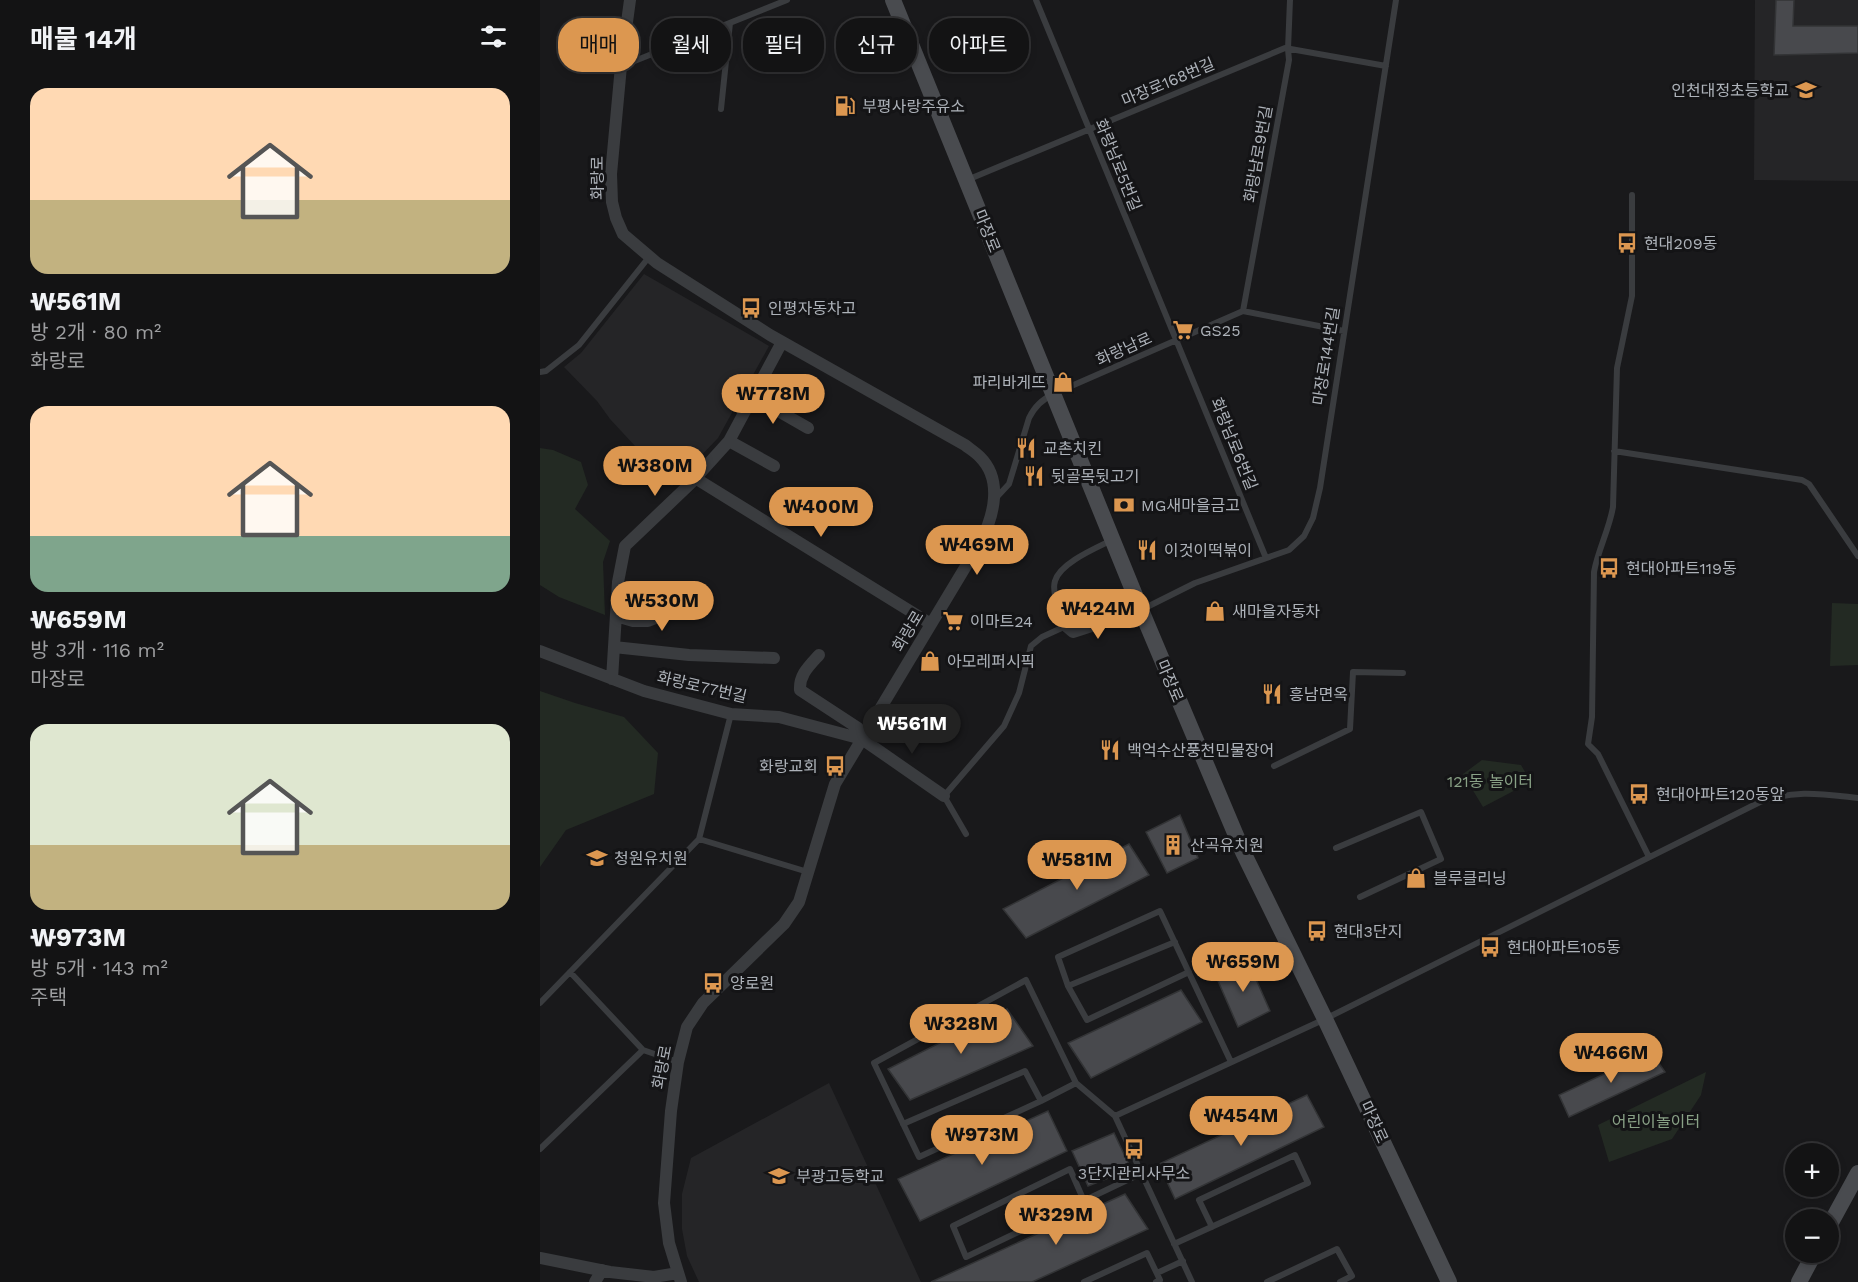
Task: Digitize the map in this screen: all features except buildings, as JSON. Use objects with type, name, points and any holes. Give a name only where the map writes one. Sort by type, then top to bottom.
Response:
[{"type":"main road","name":"마장로","points":[[893,0],[1112,540],[1243,852],[1449,1282]]},
{"type":"main road","points":[[1838,1209],[1858,1173]]},
{"type":"main road","points":[[1799,1282],[1809,1263]]},
{"type":"street","name":"화랑로","points":[[628,18],[630,0]]},
{"type":"street","name":"화랑로","points":[[620,72],[611,174],[612,202],[623,234],[649,257],[782,342],[965,445],[980,457],[990,472],[994,499],[989,525],[981,541],[835,784],[799,902],[784,924],[703,1003],[687,1027],[678,1062],[671,1111],[664,1203],[669,1243],[679,1278]]},
{"type":"street","points":[[612,679],[618,582],[625,546],[695,478],[729,441],[782,342]]},
{"type":"street","points":[[753,396],[808,428]]},
{"type":"street","points":[[729,441],[774,466]]},
{"type":"street","points":[[695,478],[931,624]]},
{"type":"street","points":[[616,616],[633,621],[648,621],[704,599]]},
{"type":"street","points":[[1066,626],[1073,632],[1141,610]]},
{"type":"street","points":[[614,647],[689,655],[774,658]]},
{"type":"street","name":"화랑로77번길","points":[[540,651],[644,691],[731,714],[779,717],[862,739]]},
{"type":"street","points":[[819,655],[804,673],[800,682],[800,690],[858,728],[862,739],[944,796]]},
{"type":"street","points":[[540,1258],[602,1270],[679,1278]]},
{"type":"street","points":[[595,1282],[602,1270]]},
{"type":"lane","points":[[731,23],[787,0]]},
{"type":"lane","name":"화랑남로5번길","points":[[1036,0],[1176,341]]},
{"type":"lane","name":"화랑남로9번길","points":[[1243,311],[1289,60],[1290,0]]},
{"type":"lane","name":"마장로144번길","points":[[1141,610],[1195,584],[1289,550],[1304,536],[1313,518],[1320,488],[1396,0]]},
{"type":"lane","name":"마장로168번길","points":[[966,180],[1285,48],[1386,66]]},
{"type":"lane","points":[[721,109],[725,72]]},
{"type":"lane","points":[[1632,195],[1632,296],[1617,368],[1613,507],[1611,521],[1597,557],[1594,572],[1592,717],[1587,744],[1598,754],[1649,857]]},
{"type":"lane","points":[[540,372],[546,371],[579,345],[649,257]]},
{"type":"lane","points":[[1243,311],[1344,331]]},
{"type":"lane","name":"화랑남로","points":[[994,499],[1009,484],[1029,418],[1034,408],[1043,400],[1243,311]]},
{"type":"lane","name":"화랑남로6번길","points":[[1176,341],[1266,558]]},
{"type":"lane","points":[[1614,451],[1802,480],[1809,484],[1858,556]]},
{"type":"lane","points":[[966,834],[944,796],[1004,726],[1018,693],[1031,646],[1042,637],[1066,626],[1057,601],[1054,581],[1061,571],[1075,560],[1112,540]]},
{"type":"lane","points":[[1274,766],[1350,729],[1353,672],[1403,673]]},
{"type":"lane","points":[[540,1003],[699,839],[731,714]]},
{"type":"lane","points":[[1115,1116],[1325,1019],[1760,802],[1779,795],[1799,792],[1858,798]]},
{"type":"lane","points":[[1336,848],[1421,812],[1441,859],[1360,897]]},
{"type":"lane","points":[[699,839],[808,872]]},
{"type":"lane","points":[[1189,972],[1087,1020],[1068,986],[1058,957],[1160,911],[1232,1062]]},
{"type":"lane","points":[[1068,986],[1175,942]]},
{"type":"lane","points":[[570,972],[643,1050],[678,1062]]},
{"type":"lane","points":[[1076,1083],[919,1157],[874,1063],[1026,980],[1076,1083],[1115,1116],[1192,1282]]},
{"type":"lane","points":[[540,1149],[643,1050]]},
{"type":"lane","points":[[903,1124],[1025,1071],[1041,1101]]},
{"type":"lane","points":[[1174,1244],[1212,1227],[1308,1183],[1295,1155],[1199,1200],[1212,1227]]},
{"type":"lane","points":[[1084,1201],[1070,1169],[953,1226],[966,1257],[1084,1201],[1142,1173]]},
{"type":"lane","points":[[1267,1282],[1337,1249],[1352,1276],[1340,1282]]},
{"type":"lane","points":[[1084,1282],[1147,1252],[1160,1280],[1156,1282]]},
{"type":"lane","points":[[1157,1273],[1182,1261]]},
{"type":"shaded area","name":"인천대정초등학교","points":[[1755,0],[1858,0],[1858,181],[1754,180]]},
{"type":"shaded area","points":[[644,274],[769,346],[718,438],[672,486],[564,367],[581,353]]},
{"type":"shaded area","name":"부광고등학교","points":[[829,1083],[921,1282],[699,1282],[687,1256],[682,1229],[682,1194],[691,1158]]},
{"type":"green space","points":[[540,448],[553,450],[581,462],[588,485],[575,509],[610,541],[603,562],[605,615],[559,597],[540,585]]},
{"type":"green space","points":[[1832,603],[1858,604],[1858,665],[1830,666]]},
{"type":"green space","points":[[540,691],[624,717],[658,753],[654,794],[566,830],[540,867]]},
{"type":"green space","name":"121동 놀이터","points":[[1482,760],[1521,765],[1531,782],[1483,807],[1463,774]]},
{"type":"green space","name":"어린이놀이터","points":[[1706,1072],[1701,1095],[1672,1139],[1609,1162],[1598,1125]]},
{"type":"place","name":"인천대정초등학교","points":[[1806,90]]},
{"type":"place","name":"부평사랑주유소","points":[[845,106]]},
{"type":"place","name":"현대209동","points":[[1627,243]]},
{"type":"place","name":"인평자동차고","points":[[751,308]]},
{"type":"place","name":"GS25","points":[[1183,330]]},
{"type":"place","name":"파리바게뜨","points":[[1063,382]]},
{"type":"place","name":"교촌치킨","points":[[1026,448]]},
{"type":"place","name":"뒷골목뒷고기","points":[[1034,476]]},
{"type":"place","name":"MG새마을금고","points":[[1124,505]]},
{"type":"place","name":"이것이떡볶이","points":[[1147,550]]},
{"type":"place","name":"현대아파트119동","points":[[1609,568]]},
{"type":"place","name":"새마을자동차","points":[[1215,611]]},
{"type":"place","name":"이마트24","points":[[953,621]]},
{"type":"place","name":"아모레퍼시픽","points":[[930,661]]},
{"type":"place","name":"흥남면옥","points":[[1272,694]]},
{"type":"place","name":"백억수산풍천민물장어","points":[[1110,750]]},
{"type":"place","name":"화랑교회","points":[[835,766]]},
{"type":"place","name":"현대아파트120동앞","points":[[1639,794]]},
{"type":"place","name":"산곡유치원","points":[[1173,845]]},
{"type":"place","name":"청원유치원","points":[[597,858]]},
{"type":"place","name":"블루클리닝","points":[[1416,878]]},
{"type":"place","name":"현대3단지","points":[[1317,931]]},
{"type":"place","name":"현대아파트105동","points":[[1490,947]]},
{"type":"place","name":"양로원","points":[[713,983]]},
{"type":"place","name":"3단지관리사무소","points":[[1134,1149]]},
{"type":"place","name":"부광고등학교","points":[[779,1176]]}]
